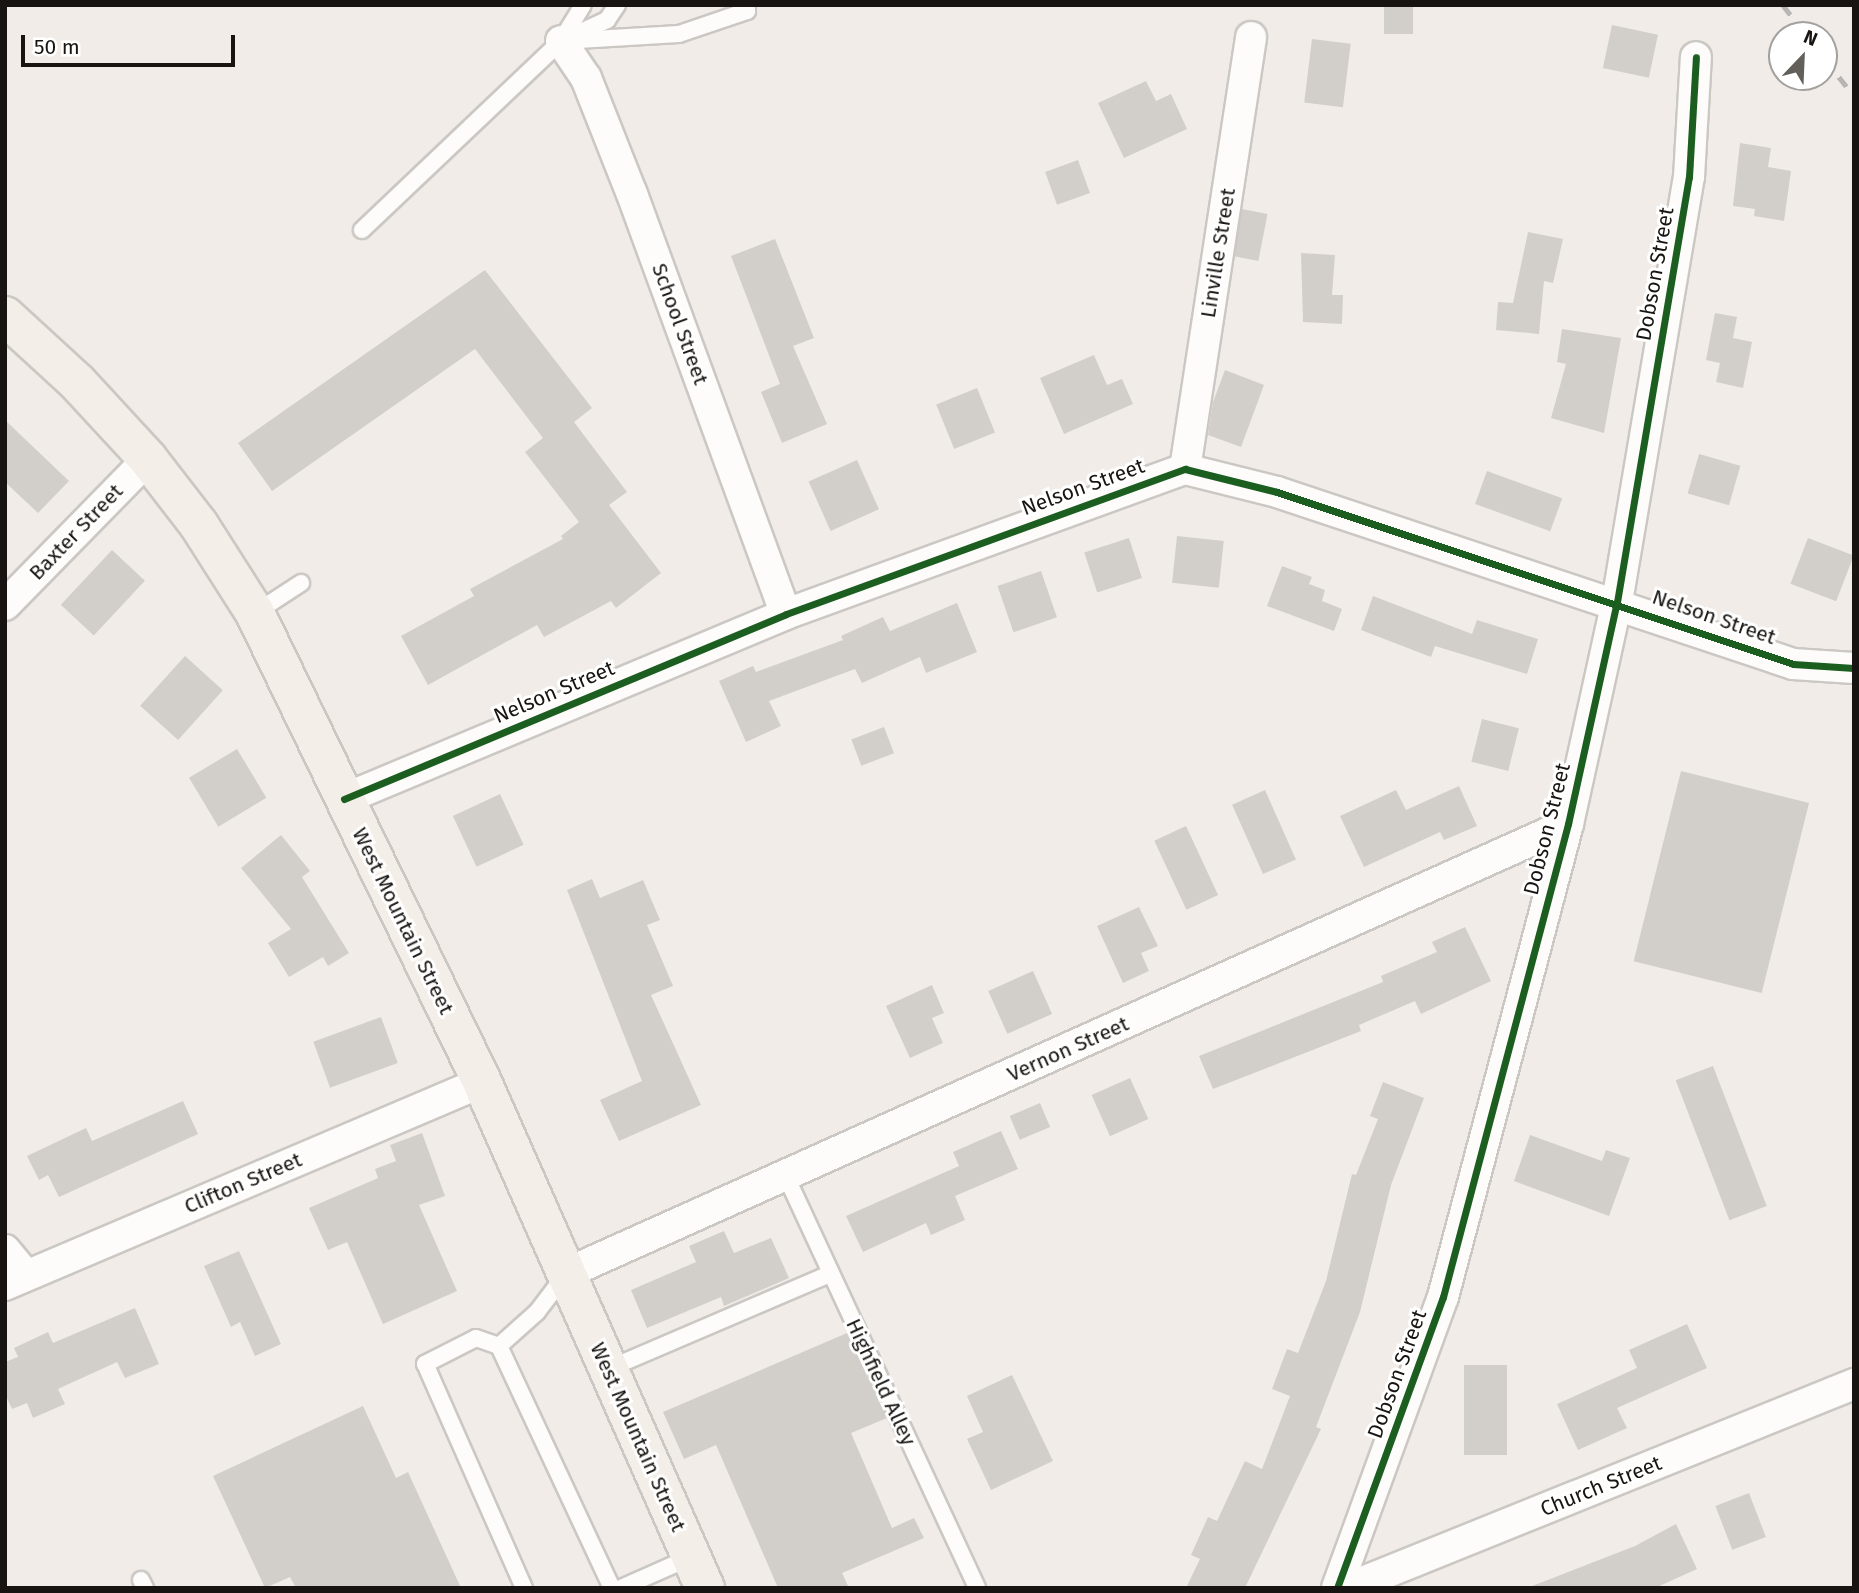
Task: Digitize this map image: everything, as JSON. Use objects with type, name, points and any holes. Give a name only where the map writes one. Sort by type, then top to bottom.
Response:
[{"type":"main road","name":"West Mountain Street","points":[[5,316],[77,382],[148,459],[199,525],[255,613],[482,1082],[698,1572]]},
{"type":"street","name":"Linville Street","points":[[1185,469],[1251,37]]},
{"type":"street","name":"School Street","points":[[561,40],[586,78],[622,168],[786,614]]},
{"type":"street","name":"Dobson Street","points":[[1337,1588],[1443,1297],[1568,824],[1617,602],[1689,177],[1696,57]]},
{"type":"street","name":"Baxter Street","points":[[5,605],[148,459]]},
{"type":"street","name":"Nelson Street","points":[[344,799],[786,614],[1185,469],[1277,492],[1617,602],[1793,664],[1854,668]]},
{"type":"street","name":"Vernon Street","points":[[566,1273],[1568,824]]},
{"type":"street","name":"Clifton Street","points":[[16,1280],[482,1082]]},
{"type":"street","points":[[5,1250],[16,1280]]},
{"type":"street","name":"Church Street","points":[[1348,1588],[1854,1384]]},
{"type":"lane","points":[[362,230],[561,40],[583,5]]},
{"type":"lane","points":[[561,40],[607,20],[617,5]]},
{"type":"lane","points":[[561,40],[679,34],[747,11],[746,5]]},
{"type":"lane","points":[[255,613],[301,583]]},
{"type":"lane","name":"Highfield Alley","points":[[786,1176],[977,1588]]},
{"type":"lane","points":[[499,1346],[537,1312],[566,1273]]},
{"type":"lane","points":[[608,1369],[830,1274]]},
{"type":"lane","points":[[524,1588],[425,1364],[476,1338],[499,1346],[612,1588]]},
{"type":"lane","points":[[621,1588],[698,1572]]},
{"type":"building","points":[[1384,5],[1413,5],[1413,34],[1384,34]]},
{"type":"building","points":[[1612,25],[1658,35],[1649,78],[1603,68]]},
{"type":"building","points":[[1312,39],[1351,44],[1343,107],[1304,103]]},
{"type":"building","points":[[1146,81],[1156,101],[1171,94],[1187,129],[1124,158],[1098,103]]},
{"type":"building","points":[[1740,143],[1771,148],[1768,167],[1791,171],[1784,221],[1754,216],[1755,209],[1733,206]]},
{"type":"building","points":[[1078,160],[1090,193],[1057,205],[1045,172]]},
{"type":"building","points":[[1242,209],[1268,214],[1258,261],[1233,256]]},
{"type":"building","points":[[1528,232],[1563,239],[1553,283],[1544,281],[1539,334],[1496,330],[1498,302],[1513,303]]},
{"type":"building","points":[[775,239],[814,338],[793,346],[827,424],[782,443],[761,392],[780,384],[731,256]]},
{"type":"building","points":[[1301,253],[1335,255],[1332,295],[1343,295],[1342,324],[1303,322]]},
{"type":"building","points":[[485,270],[592,408],[574,422],[627,492],[609,505],[661,573],[616,608],[611,601],[544,637],[537,625],[428,685],[401,636],[474,596],[470,589],[563,539],[561,536],[579,522],[525,452],[543,438],[475,349],[272,491],[238,443]]},
{"type":"building","points":[[1715,313],[1737,317],[1733,338],[1752,342],[1743,388],[1716,382],[1720,363],[1706,360]]},
{"type":"building","points":[[1562,329],[1621,338],[1604,433],[1551,418],[1566,364],[1557,362]]},
{"type":"building","points":[[1094,355],[1107,385],[1122,379],[1133,404],[1064,434],[1040,378]]},
{"type":"building","points":[[1225,370],[1264,385],[1241,447],[1208,435],[1213,402]]},
{"type":"building","points":[[977,388],[995,433],[954,449],[936,404]]},
{"type":"building","points":[[5,420],[69,481],[38,513],[5,482]]},
{"type":"building","points":[[1699,454],[1740,466],[1729,505],[1688,493]]},
{"type":"building","points":[[857,460],[879,509],[831,531],[809,482]]},
{"type":"building","points":[[1487,471],[1562,498],[1550,531],[1475,504]]},
{"type":"building","points":[[1177,536],[1224,541],[1219,588],[1172,583]]},
{"type":"building","points":[[1129,538],[1142,578],[1097,592],[1084,553]]},
{"type":"building","points":[[1808,538],[1854,556],[1836,601],[1790,584]]},
{"type":"building","points":[[112,550],[145,581],[94,636],[61,605]]},
{"type":"building","points":[[1282,566],[1312,577],[1309,584],[1325,590],[1322,601],[1342,609],[1334,631],[1267,606]]},
{"type":"building","points":[[1041,571],[1057,617],[1013,632],[998,586]]},
{"type":"building","points":[[1373,596],[1472,634],[1477,620],[1538,639],[1527,674],[1435,646],[1431,657],[1361,630]]},
{"type":"building","points":[[957,603],[977,652],[926,673],[920,657],[862,683],[855,669],[769,701],[781,726],[746,742],[719,681],[753,666],[756,672],[843,640],[841,636],[883,617],[890,631]]},
{"type":"building","points":[[185,656],[223,690],[178,740],[140,706]]},
{"type":"building","points":[[1482,719],[1519,728],[1508,771],[1471,762]]},
{"type":"building","points":[[884,727],[894,753],[861,766],[851,740]]},
{"type":"building","points":[[237,749],[266,798],[218,827],[189,778]]},
{"type":"building","points":[[1681,771],[1809,803],[1762,993],[1634,961]]},
{"type":"building","points":[[1459,786],[1477,826],[1444,840],[1440,832],[1364,867],[1340,816],[1396,790],[1406,810]]},
{"type":"building","points":[[1265,790],[1296,859],[1263,874],[1232,805]]},
{"type":"building","points":[[500,794],[524,845],[477,867],[453,816]]},
{"type":"building","points":[[1186,826],[1218,895],[1186,910],[1154,841]]},
{"type":"building","points":[[281,835],[310,871],[302,877],[349,953],[328,966],[323,957],[289,977],[268,943],[291,929],[241,868]]},
{"type":"building","points":[[592,879],[600,898],[643,880],[660,920],[647,925],[673,986],[651,995],[701,1105],[619,1141],[600,1100],[642,1081],[567,890]]},
{"type":"building","points":[[1139,907],[1158,946],[1141,953],[1149,971],[1123,983],[1097,926]]},
{"type":"building","points":[[1465,927],[1491,981],[1421,1014],[1415,1001],[1359,1025],[1361,1031],[1213,1089],[1199,1056],[1383,982],[1381,976],[1437,952],[1432,942]]},
{"type":"building","points":[[1033,971],[1052,1014],[1007,1034],[988,991]]},
{"type":"building","points":[[932,985],[944,1013],[932,1018],[943,1043],[910,1058],[886,1006]]},
{"type":"building","points":[[381,1017],[398,1063],[330,1088],[313,1042]]},
{"type":"building","points":[[1713,1066],[1767,1206],[1729,1220],[1676,1080]]},
{"type":"building","points":[[1130,1078],[1148,1119],[1110,1136],[1092,1095]]},
{"type":"building","points":[[1383,1082],[1424,1098],[1391,1185],[1360,1312],[1316,1427],[1321,1429],[1245,1588],[1186,1588],[1200,1559],[1191,1555],[1208,1517],[1217,1521],[1245,1461],[1262,1469],[1290,1396],[1272,1389],[1287,1349],[1298,1353],[1326,1281],[1352,1174],[1356,1175],[1378,1119],[1370,1116]]},
{"type":"building","points":[[183,1101],[198,1134],[59,1197],[48,1175],[39,1180],[27,1156],[86,1128],[92,1141]]},
{"type":"building","points":[[1040,1103],[1050,1127],[1020,1140],[1010,1116]]},
{"type":"building","points":[[1001,1131],[1018,1169],[955,1196],[965,1220],[931,1235],[926,1223],[863,1252],[846,1216],[959,1166],[953,1152]]},
{"type":"building","points":[[422,1133],[445,1196],[419,1205],[457,1291],[383,1324],[347,1242],[328,1250],[309,1208],[378,1178],[375,1169],[396,1161],[390,1145]]},
{"type":"building","points":[[1530,1135],[1602,1161],[1606,1150],[1630,1158],[1609,1216],[1514,1181]]},
{"type":"building","points":[[724,1231],[734,1253],[771,1238],[789,1278],[724,1306],[721,1297],[647,1328],[631,1290],[696,1262],[689,1246]]},
{"type":"building","points":[[239,1251],[281,1344],[255,1356],[240,1322],[231,1327],[204,1266]]},
{"type":"building","points":[[135,1308],[159,1364],[125,1378],[117,1362],[58,1389],[65,1404],[33,1418],[27,1403],[12,1409],[5,1394],[5,1362],[18,1357],[14,1348],[48,1332],[53,1343]]},
{"type":"building","points":[[1687,1324],[1707,1368],[1617,1408],[1627,1428],[1578,1450],[1557,1404],[1637,1368],[1629,1350]]},
{"type":"building","points":[[847,1333],[887,1418],[851,1433],[892,1528],[914,1518],[924,1538],[842,1573],[849,1588],[778,1588],[716,1445],[684,1459],[663,1412]]},
{"type":"building","points":[[1464,1365],[1507,1365],[1507,1455],[1464,1455]]},
{"type":"building","points":[[1012,1375],[1053,1461],[991,1490],[967,1439],[983,1432],[967,1396]]},
{"type":"building","points":[[363,1406],[396,1478],[408,1472],[461,1588],[296,1588],[290,1577],[265,1588],[213,1476]]},
{"type":"building","points":[[1749,1493],[1766,1537],[1732,1550],[1715,1506]]},
{"type":"building","points":[[1676,1524],[1697,1569],[1655,1588],[1527,1588],[1635,1546]]},
{"type":"railway","points":[[1783,5],[1795,21]]},
{"type":"railway","points":[[1838,76],[1854,96]]},
{"type":"cycle path","points":[[1337,1588],[1443,1297],[1568,824],[1617,602],[1689,177],[1696,57]]},
{"type":"cycle path","points":[[344,799],[786,614],[1185,469],[1277,492],[1793,664],[1854,668]]}]
